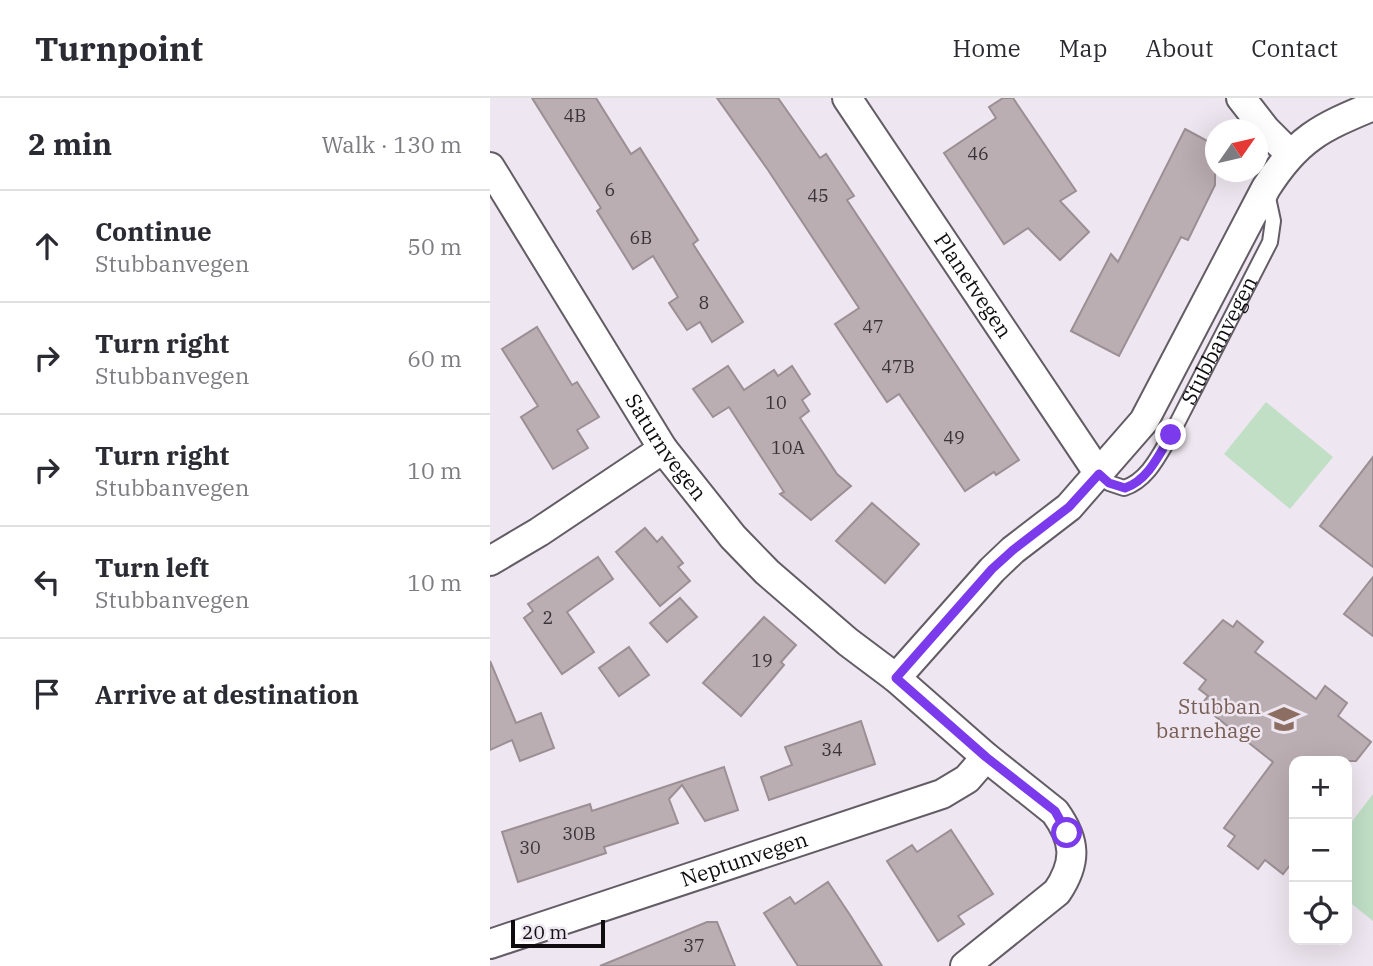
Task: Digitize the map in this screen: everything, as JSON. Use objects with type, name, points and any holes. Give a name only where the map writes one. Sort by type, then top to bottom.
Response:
[{"type":"street","name":"Planetvegen","points":[[848,98],[1099,474]]},
{"type":"street","points":[[1241,98],[1266,130],[1290,154]]},
{"type":"street","name":"Stubbanvegen","points":[[896,678],[992,569],[1069,507],[1143,421],[1266,188],[1290,154],[1308,137],[1328,124],[1373,106]]},
{"type":"street","name":"Saturnvegen","points":[[490,167],[663,449],[733,537],[767,572],[848,642],[896,678]]},
{"type":"street","points":[[490,561],[539,532],[663,449]]},
{"type":"street","points":[[896,678],[986,757],[1055,811],[1067,833],[1072,861],[1058,892],[965,966]]},
{"type":"street","name":"Neptunvegen","points":[[490,944],[942,794],[967,779],[986,757]]},
{"type":"green space","points":[[1266,402],[1333,457],[1290,509],[1224,454]]},
{"type":"green space","points":[[1373,794],[1373,921],[1352,904],[1352,821]]},
{"type":"building","points":[[532,98],[596,98],[631,154],[640,148],[698,240],[693,244],[743,322],[712,342],[700,322],[687,330],[669,303],[678,297],[653,256],[633,269],[597,211],[601,208]]},
{"type":"building","points":[[717,98],[778,98],[820,158],[826,154],[854,196],[847,200],[1019,460],[965,491],[899,394],[887,402],[835,324],[859,308]]},
{"type":"building","points":[[1003,98],[1013,98],[1076,191],[1060,201],[1089,232],[1060,260],[1028,228],[1004,244],[944,153],[996,118],[989,107]]},
{"type":"building","points":[[1185,129],[1205,140],[1205,182],[1215,182],[1215,185],[1188,240],[1181,237],[1119,356],[1071,331],[1111,254],[1118,262]]},
{"type":"building","points":[[537,327],[572,385],[577,382],[599,417],[577,430],[588,448],[553,469],[521,417],[538,406],[502,349]]},
{"type":"building","points":[[728,366],[744,390],[774,370],[778,376],[792,366],[810,394],[802,400],[809,411],[800,418],[837,474],[851,486],[811,520],[780,494],[784,492],[729,407],[713,417],[693,389]]},
{"type":"building","points":[[1373,457],[1373,567],[1320,526]]},
{"type":"building","points":[[872,503],[919,544],[885,583],[836,541]]},
{"type":"building","points":[[645,528],[657,542],[662,537],[683,563],[678,567],[690,581],[660,606],[616,552]]},
{"type":"building","points":[[598,557],[613,579],[567,612],[594,652],[562,674],[524,618],[533,611],[528,604]]},
{"type":"building","points":[[1373,577],[1373,636],[1344,614]]},
{"type":"building","points":[[680,598],[697,617],[667,642],[650,623]]},
{"type":"building","points":[[764,617],[796,645],[781,662],[784,665],[741,716],[703,683]]},
{"type":"building","points":[[1223,620],[1233,627],[1237,621],[1263,642],[1255,652],[1316,699],[1325,686],[1347,703],[1338,716],[1371,742],[1356,761],[1352,761],[1352,756],[1289,756],[1289,866],[1283,874],[1265,860],[1258,869],[1228,846],[1235,836],[1224,828],[1273,762],[1201,705],[1208,696],[1199,689],[1206,680],[1184,663]]},
{"type":"building","points":[[629,647],[649,675],[619,696],[599,668]]},
{"type":"building","points":[[490,661],[516,723],[541,713],[554,748],[520,761],[512,740],[490,750]]},
{"type":"building","points":[[861,721],[875,764],[769,800],[761,777],[792,765],[785,747]]},
{"type":"building","points":[[724,767],[738,810],[705,821],[682,785],[669,799],[678,823],[604,847],[606,853],[518,882],[502,832],[590,804],[592,811]]},
{"type":"building","points":[[951,830],[993,894],[958,916],[964,924],[938,941],[887,861],[912,845],[917,852]]},
{"type":"building","points":[[828,882],[882,966],[798,966],[764,913],[790,897],[795,904]]},
{"type":"building","points":[[707,922],[717,922],[735,966],[600,966]]},
{"type":"place","name":"Stubban barnehage","points":[[1284,719]]},
{"type":"route","points":[[1067,833],[1055,811],[986,757],[896,678],[992,569],[1069,507],[1099,474],[1116,486],[1132,486],[1153,466],[1171,435]]}]
